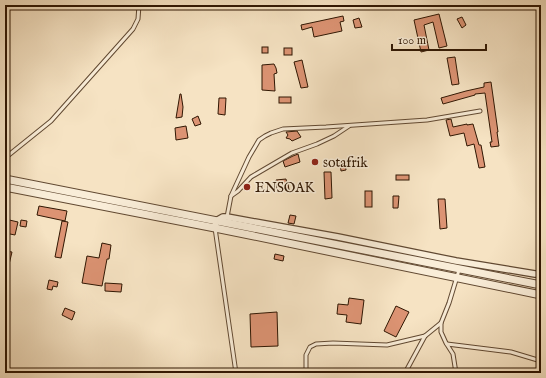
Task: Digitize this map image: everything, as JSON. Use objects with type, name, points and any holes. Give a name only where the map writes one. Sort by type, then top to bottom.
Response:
[{"type":"street","points":[[5,179],[215,224],[458,273],[541,285]]},
{"type":"street","points":[[5,187],[215,224]]},
{"type":"street","points":[[215,224],[223,217],[227,217],[338,237],[456,261],[541,274]]},
{"type":"street","points":[[458,273],[541,295]]},
{"type":"lane","points":[[5,158],[50,121],[133,29],[138,19],[139,5]]},
{"type":"lane","points":[[227,217],[231,196],[249,157],[259,140],[265,136],[283,129],[427,120],[480,111]]},
{"type":"lane","points":[[231,196],[251,177],[292,153],[334,136],[349,126]]},
{"type":"lane","points":[[215,224],[236,373]]},
{"type":"lane","points":[[456,373],[453,354],[446,344],[441,332],[441,323],[458,273]]},
{"type":"lane","points":[[405,373],[425,336],[441,323]]},
{"type":"lane","points":[[306,373],[306,355],[310,347],[316,344],[333,343],[387,345],[425,336]]},
{"type":"lane","points":[[446,344],[511,352],[541,361]]},
{"type":"building","points":[[439,14],[447,46],[439,48],[433,22],[424,25],[429,50],[421,52],[414,20]]},
{"type":"building","points":[[343,16],[344,21],[340,22],[342,31],[314,37],[312,27],[302,30],[301,25]]},
{"type":"building","points":[[462,17],[466,25],[462,28],[457,19]]},
{"type":"building","points":[[359,18],[362,27],[355,28],[353,20]]},
{"type":"building","points":[[262,47],[268,47],[268,53],[262,53]]},
{"type":"building","points":[[284,48],[292,48],[292,55],[284,55]]},
{"type":"building","points":[[455,57],[459,84],[452,85],[447,58]]},
{"type":"building","points":[[302,60],[308,87],[301,88],[294,62]]},
{"type":"building","points":[[274,64],[277,73],[274,74],[275,91],[262,90],[262,65]]},
{"type":"building","points":[[491,82],[499,146],[491,147],[490,142],[492,142],[485,93],[475,94],[443,104],[441,98],[484,87],[484,83]]},
{"type":"building","points":[[180,94],[183,107],[182,117],[176,118]]},
{"type":"building","points":[[279,97],[291,97],[291,103],[279,103]]},
{"type":"building","points":[[219,98],[226,98],[225,115],[218,114]]},
{"type":"building","points":[[198,116],[201,124],[195,126],[192,119]]},
{"type":"building","points":[[451,119],[453,127],[473,124],[479,145],[481,145],[485,167],[479,168],[474,144],[467,146],[464,133],[450,136],[446,120]]},
{"type":"building","points":[[186,126],[188,138],[176,140],[175,128]]},
{"type":"building","points":[[297,131],[301,137],[292,141],[286,138],[288,135],[286,132]]},
{"type":"building","points":[[298,154],[300,162],[285,167],[283,161]]},
{"type":"building","points":[[345,160],[346,170],[341,171],[340,161]]},
{"type":"building","points":[[324,172],[331,172],[332,198],[325,199]]},
{"type":"building","points":[[396,175],[409,175],[409,180],[396,180]]},
{"type":"building","points":[[286,179],[289,190],[277,191],[276,180]]},
{"type":"building","points":[[365,191],[372,191],[372,207],[365,207]]},
{"type":"building","points":[[393,196],[399,196],[398,208],[393,208]]},
{"type":"building","points":[[438,199],[445,199],[447,228],[440,229]]},
{"type":"building","points":[[39,206],[67,211],[65,221],[37,215]]},
{"type":"building","points":[[290,215],[296,216],[294,224],[288,223]]},
{"type":"building","points":[[5,219],[18,222],[15,235],[5,233]]},
{"type":"building","points":[[21,220],[27,221],[26,227],[20,226]]},
{"type":"building","points":[[62,221],[68,222],[61,258],[55,257]]},
{"type":"building","points":[[102,243],[111,245],[102,286],[82,283],[87,256],[99,258]]},
{"type":"building","points":[[5,251],[12,252],[7,273],[5,273]]},
{"type":"building","points":[[275,254],[284,256],[283,261],[274,259]]},
{"type":"building","points":[[49,280],[58,282],[57,287],[53,286],[52,290],[47,289]]},
{"type":"building","points":[[105,283],[122,284],[121,292],[105,291]]},
{"type":"building","points":[[349,298],[364,300],[361,324],[346,322],[347,315],[337,314],[338,304],[348,305]]},
{"type":"building","points":[[396,306],[409,312],[396,337],[384,331]]},
{"type":"building","points":[[65,308],[75,312],[72,320],[62,315]]},
{"type":"building","points":[[277,312],[278,346],[251,347],[250,314]]},
{"type":"place","name":"sotafrik","points":[[315,162]]},
{"type":"place","name":"ENSOAK","points":[[247,187]]}]
